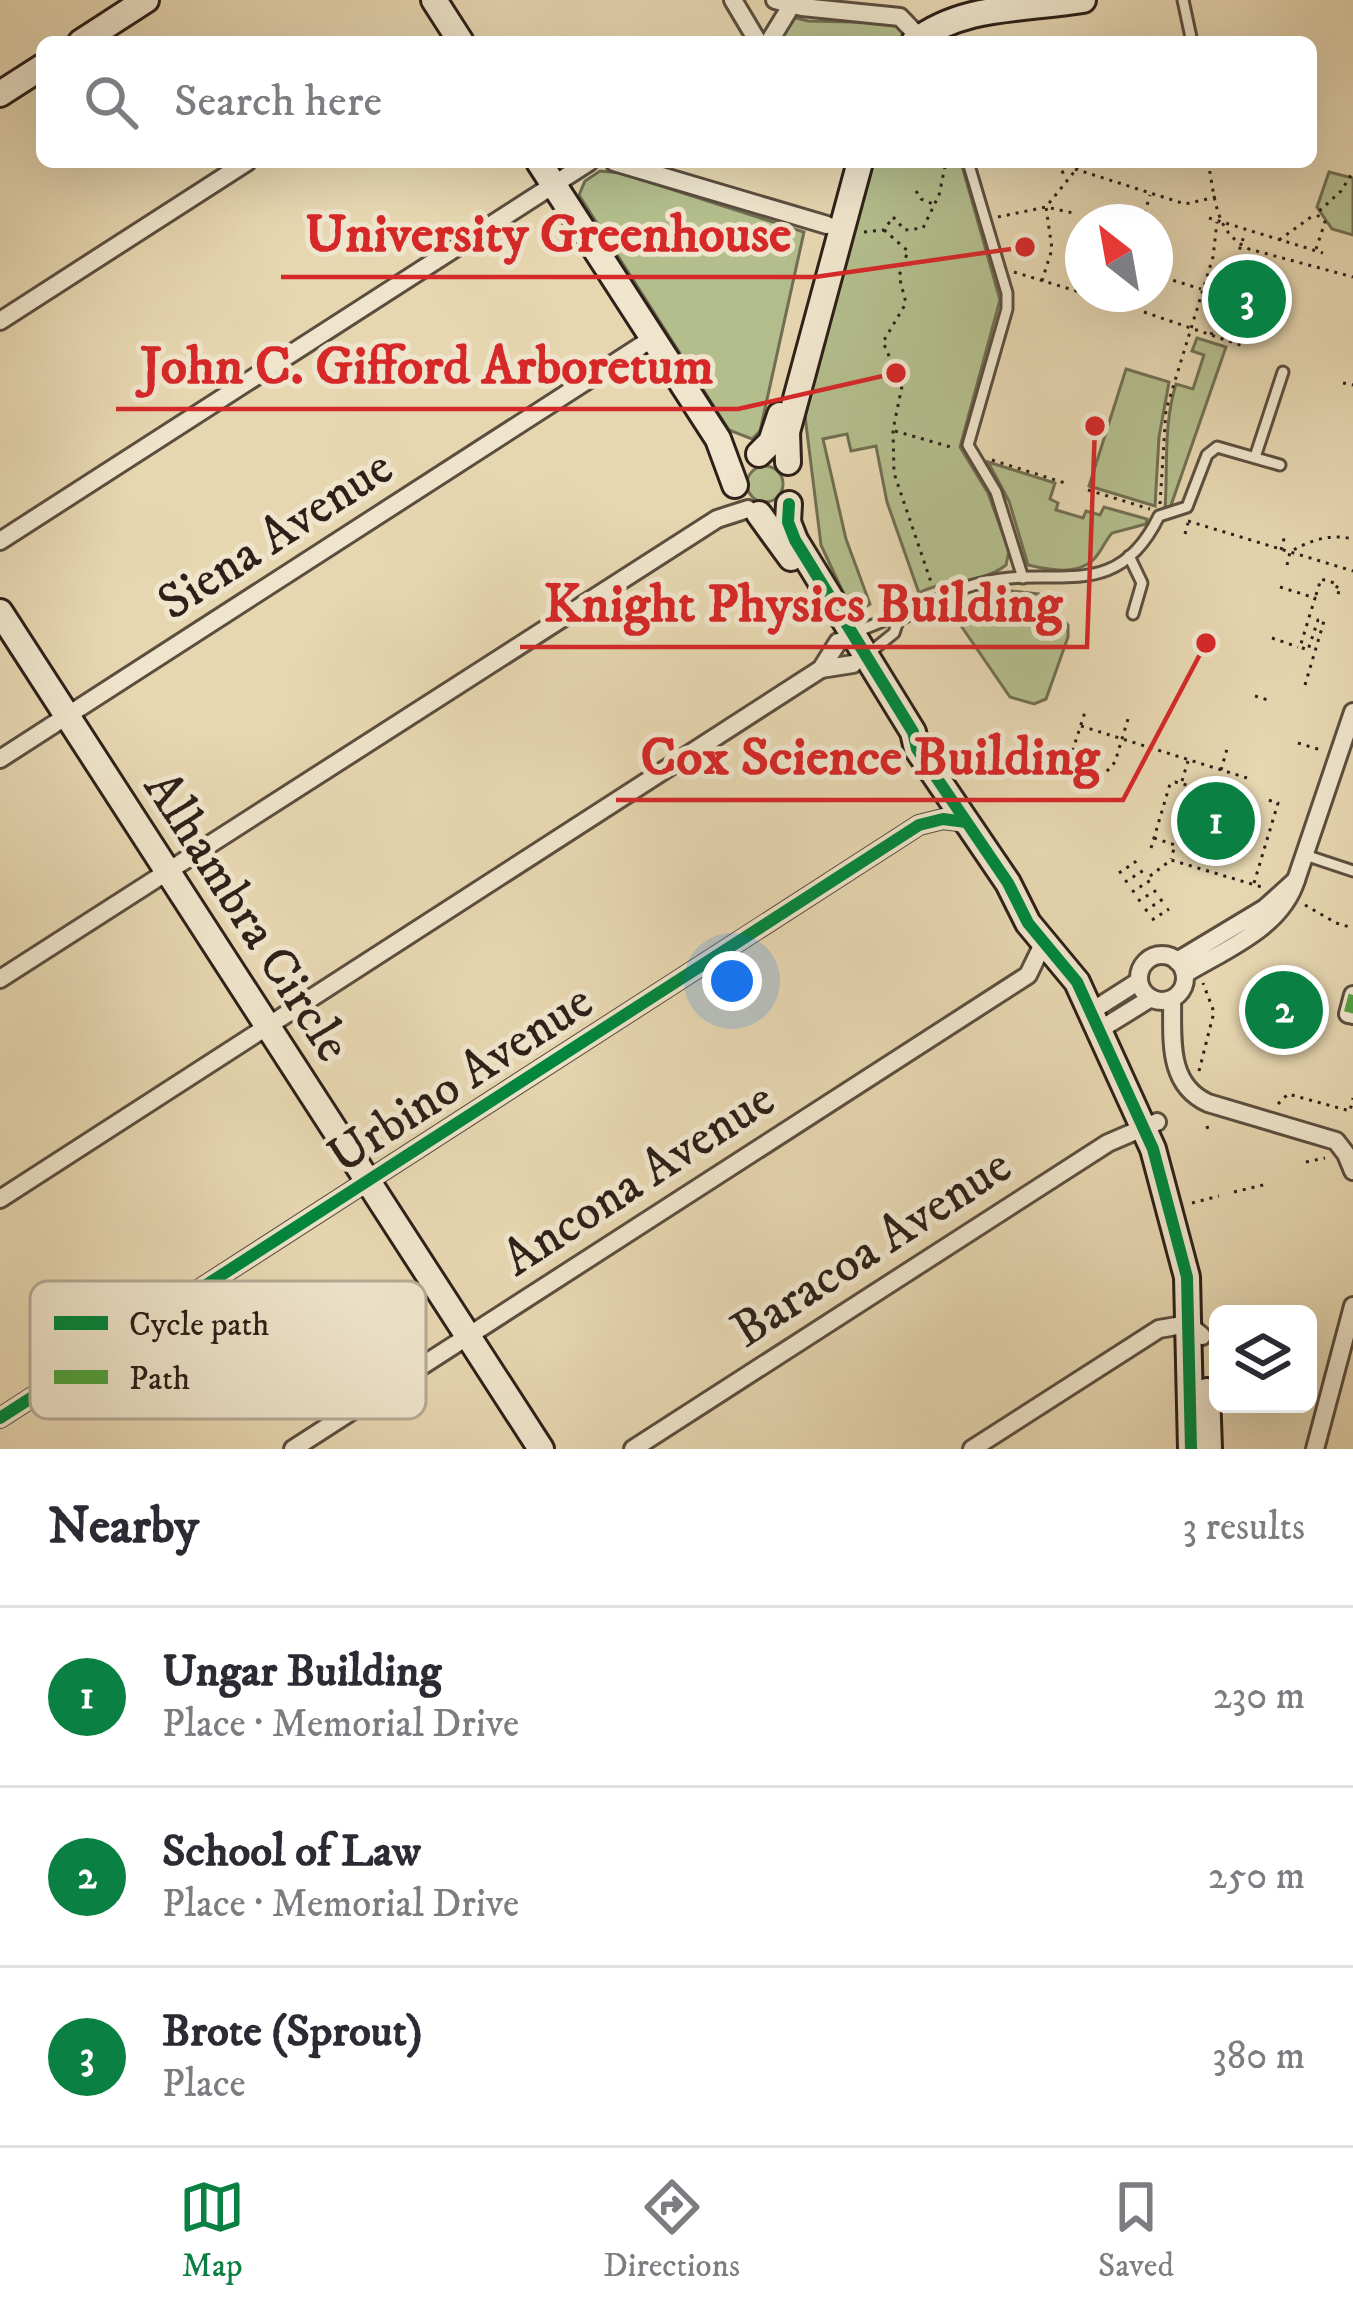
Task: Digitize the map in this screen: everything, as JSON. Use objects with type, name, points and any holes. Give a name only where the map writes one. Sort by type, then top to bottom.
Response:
[{"type":"street","points":[[90,36],[146,0]]},
{"type":"street","points":[[434,0],[450,36]]},
{"type":"street","points":[[733,0],[754,36]]},
{"type":"street","points":[[933,36],[999,11],[1083,0]]},
{"type":"street","points":[[772,36],[783,3],[900,16],[919,36]]},
{"type":"street","points":[[0,94],[36,71]]},
{"type":"street","points":[[0,321],[238,168]]},
{"type":"street","points":[[635,168],[838,226]]},
{"type":"street","points":[[735,485],[740,466],[771,442],[778,424],[838,226],[849,168]]},
{"type":"street","points":[[849,168],[787,432],[788,461],[796,480],[789,504],[791,532],[903,736],[917,749],[1008,883],[1011,896],[1102,1017]]},
{"type":"street","points":[[0,541],[546,173],[718,440],[739,498],[793,560],[849,644]]},
{"type":"street","name":"Siena Avenue","points":[[0,759],[653,338]]},
{"type":"street","points":[[718,440],[754,456],[774,454],[788,461]]},
{"type":"street","points":[[0,979],[717,519],[754,511],[778,512],[789,504]]},
{"type":"street","name":"Alhambra Circle","points":[[0,612],[541,1449]]},
{"type":"street","points":[[0,1199],[821,669],[849,644]]},
{"type":"street","points":[[1187,970],[1273,920],[1288,903],[1353,712]]},
{"type":"street","points":[[919,824],[930,809],[938,782]]},
{"type":"street","points":[[919,824],[965,822]]},
{"type":"street","name":"Urbino Avenue","points":[[213,1281],[919,824]]},
{"type":"street","points":[[1102,1017],[1184,987],[1187,970],[1296,880]]},
{"type":"street","points":[[1008,883],[1048,926],[1102,1017],[1151,1125],[1185,1264],[1209,1449]]},
{"type":"street","points":[[1044,942],[1028,975],[1073,976]]},
{"type":"street","points":[[1102,1017],[1139,981],[1151,958],[1165,955],[1187,970]]},
{"type":"street","name":"Ancona Avenue","points":[[426,1363],[1028,975]]},
{"type":"street","points":[[1139,981],[1160,999],[1180,1076],[1196,1097],[1330,1139],[1351,1158]]},
{"type":"street","points":[[1353,995],[1348,1014],[1353,1015]]},
{"type":"street","name":"Baracoa Avenue","points":[[633,1449],[1108,1143],[1151,1125]]},
{"type":"street","points":[[1315,1449],[1353,1306]]},
{"type":"street","points":[[972,1449],[1154,1332],[1195,1330]]},
{"type":"street","points":[[1191,1449],[1195,1330]]},
{"type":"street","name":"Urbino Avenue","points":[[0,1418],[30,1399]]},
{"type":"street","name":"Ancona Avenue","points":[[292,1449],[339,1419]]},
{"type":"lane","points":[[1183,0],[1191,36]]},
{"type":"lane","points":[[970,168],[1007,309],[968,434],[972,454],[996,492],[1023,578]]},
{"type":"lane","points":[[1256,457],[1283,372]]},
{"type":"lane","points":[[849,644],[894,632],[898,621],[937,598],[985,581],[1095,574],[1129,556],[1160,516],[1187,507],[1212,449],[1227,448],[1280,465]]},
{"type":"lane","points":[[1129,556],[1142,583],[1133,614]]},
{"type":"lane","points":[[849,644],[888,619],[898,621]]},
{"type":"lane","points":[[1305,855],[1353,871]]},
{"type":"path","points":[[838,226],[884,230],[893,218],[905,230],[918,230],[934,205],[944,168]]},
{"type":"path","points":[[1062,168],[1065,180]]},
{"type":"path","points":[[1088,490],[1158,512],[1166,410],[1219,223],[1209,168]]},
{"type":"path","points":[[1042,280],[1052,249],[1046,207],[1075,169],[1185,205],[1216,197]]},
{"type":"path","points":[[1279,240],[1316,214],[1353,172]]},
{"type":"path","points":[[916,191],[934,205]]},
{"type":"path","points":[[1147,204],[1150,194]]},
{"type":"path","points":[[985,220],[1046,207],[1065,211]]},
{"type":"path","points":[[1209,218],[1319,252],[1324,222],[1316,214]]},
{"type":"path","points":[[1219,223],[1241,245],[1353,277]]},
{"type":"path","points":[[884,230],[908,251],[899,276],[906,303],[883,342],[902,386],[893,430],[894,472],[937,598]]},
{"type":"path","points":[[1211,335],[1245,231]]},
{"type":"path","points":[[1001,274],[1013,272],[1065,288]]},
{"type":"path","points":[[1173,280],[1203,290]]},
{"type":"path","points":[[1144,312],[1246,347]]},
{"type":"path","points":[[1343,382],[1353,386]]},
{"type":"path","points":[[893,430],[1065,483]]},
{"type":"path","points":[[1185,534],[1189,521],[1353,571]]},
{"type":"path","points":[[1281,550],[1286,536]]},
{"type":"path","points":[[1290,553],[1322,539],[1352,539]]},
{"type":"path","points":[[1287,565],[1290,553]]},
{"type":"path","points":[[1331,581],[1335,566]]},
{"type":"path","points":[[1300,647],[1322,579],[1338,584],[1335,592],[1345,594]]},
{"type":"path","points":[[1280,587],[1315,598]]},
{"type":"path","points":[[1272,638],[1308,650],[1318,620],[1324,621],[1305,685]]},
{"type":"path","points":[[1255,696],[1271,701]]},
{"type":"path","points":[[1052,778],[1067,768],[1085,712]]},
{"type":"path","points":[[1101,778],[1112,769],[1127,719]]},
{"type":"path","points":[[1081,726],[1246,778]]},
{"type":"path","points":[[1298,742],[1328,752]]},
{"type":"path","points":[[1221,770],[1227,749]]},
{"type":"path","points":[[1150,848],[1170,784],[1187,787],[1188,759]]},
{"type":"path","points":[[1254,885],[1278,803],[1266,796]]},
{"type":"path","points":[[1132,892],[1171,860],[1175,845],[1154,838]]},
{"type":"path","points":[[1119,873],[1138,860]]},
{"type":"path","points":[[1171,860],[1281,892]]},
{"type":"path","points":[[1126,882],[1144,870]]},
{"type":"path","points":[[1138,901],[1157,890]]},
{"type":"path","points":[[1145,911],[1163,899]]},
{"type":"path","points":[[1304,904],[1353,928]]},
{"type":"path","points":[[1152,920],[1169,909]]},
{"type":"path","points":[[1187,970],[1214,1012],[1196,1081]]},
{"type":"path","points":[[1274,1113],[1279,1090]]},
{"type":"path","points":[[1280,1098],[1298,1095],[1350,1111],[1353,1099]]},
{"type":"path","points":[[1206,1128],[1214,1125]]},
{"type":"path","points":[[1306,1162],[1325,1158]]},
{"type":"path","points":[[1234,1192],[1267,1184]]},
{"type":"path","points":[[1192,1203],[1219,1196]]},
{"type":"green space","points":[[792,17],[896,23],[905,30],[904,36],[779,36]]},
{"type":"green space","points":[[870,168],[963,168],[1000,300],[960,447],[988,493],[1009,551],[1006,565],[975,579],[919,593],[887,502],[876,446],[851,451],[847,434],[823,439],[846,539],[870,604],[853,614],[821,545],[805,416]]},
{"type":"green space","points":[[600,171],[621,173],[804,232],[760,431],[752,439],[729,430],[579,195],[585,181]]},
{"type":"green space","points":[[1329,172],[1353,178],[1353,235],[1332,229],[1317,207]]},
{"type":"green space","points":[[1197,338],[1226,347],[1169,511],[1165,509],[1169,415],[1176,384],[1193,389],[1204,355],[1192,351]]},
{"type":"green space","points":[[1126,369],[1169,382],[1159,437],[1155,506],[1089,486]]},
{"type":"green space","points":[[988,462],[1055,483],[1050,499],[1058,503],[1056,510],[1083,518],[1086,511],[1100,515],[1104,507],[1147,519],[1146,524],[1112,533],[1095,558],[1080,567],[1054,570],[1028,565],[1009,501]]},
{"type":"green space","points":[[765,466],[778,471],[783,484],[778,497],[765,502],[752,497],[747,484],[752,471]]},
{"type":"green space","points":[[1001,590],[1039,594],[1068,625],[1046,699],[1034,704],[1010,697],[955,617],[954,608],[971,598]]},
{"type":"marked path","points":[[1353,995],[1348,1014],[1353,1015]]},
{"type":"cycle path","points":[[789,504],[788,522],[795,540],[913,732],[917,749],[1008,883],[1028,923],[1077,982],[1153,1149],[1187,1277],[1191,1449]]},
{"type":"cycle path","points":[[212,1281],[919,825],[943,819],[966,822]]},
{"type":"cycle path","points":[[0,1418],[30,1399]]},
{"type":"place","name":"University Greenhouse","points":[[1025,247]]},
{"type":"place","name":"Brote (Sprout)","points":[[1247,299]]},
{"type":"place","name":"John C. Gifford Arboretum","points":[[896,373]]},
{"type":"place","name":"Knight Physics Building","points":[[1095,426]]},
{"type":"place","name":"Cox Science Building","points":[[1206,643]]},
{"type":"place","name":"Ungar Building","points":[[1216,821]]},
{"type":"place","name":"School of Law","points":[[1284,1010]]}]
